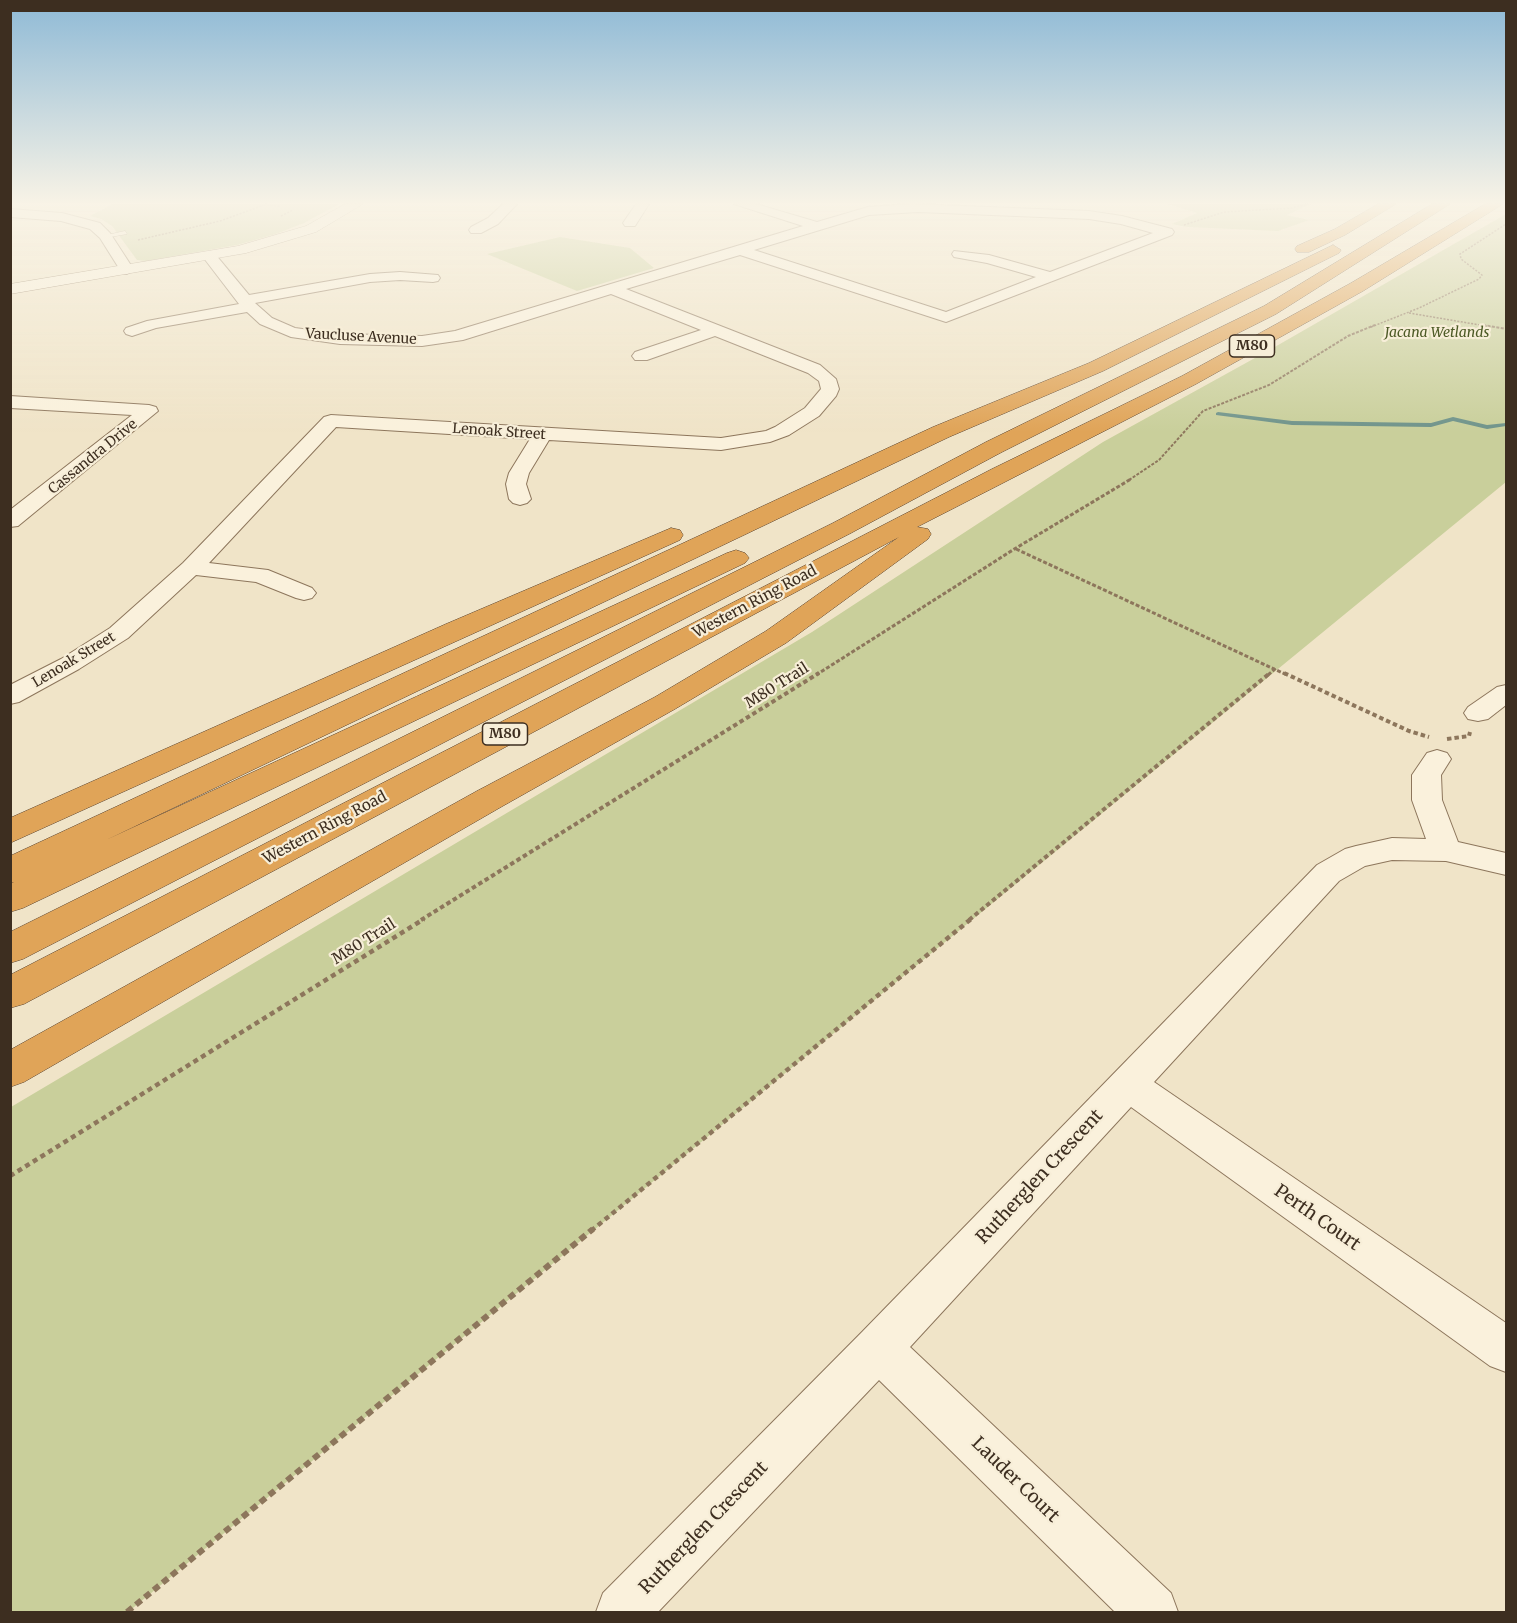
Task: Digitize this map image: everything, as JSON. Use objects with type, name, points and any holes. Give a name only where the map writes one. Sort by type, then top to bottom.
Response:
[{"type":"highway","points":[[10,871],[941,432],[1096,367],[1275,280]]},
{"type":"highway","name":"Western Ring Road","points":[[10,993],[997,460],[1270,310],[1319,280]]},
{"type":"highway","name":"Western Ring Road","points":[[10,949],[842,528],[1189,380],[1369,280]]},
{"type":"highway","points":[[941,432],[1054,371],[1209,293],[1143,322]]},
{"type":"highway","points":[[10,832],[467,625],[842,460],[1002,386]]},
{"type":"highway","points":[[10,899],[658,593],[919,476],[997,460]]},
{"type":"highway","points":[[10,1070],[489,799],[665,703],[756,649],[877,566],[997,460]]},
{"type":"street","points":[[10,289],[67,280]]},
{"type":"street","name":"Vaucluse Avenue","points":[[229,280],[266,321],[291,332],[340,339],[422,341],[457,336],[642,280]]},
{"type":"street","points":[[132,331],[153,324],[354,280]]},
{"type":"street","points":[[831,280],[946,317],[1044,280]]},
{"type":"street","name":"Lenoak Street","points":[[10,696],[70,664],[119,633],[191,568],[331,420],[700,444],[744,442],[782,431],[823,402],[830,389],[827,379],[814,369],[612,289]]},
{"type":"street","points":[[641,356],[716,330]]},
{"type":"street","name":"Cassandra Drive","points":[[10,402],[149,411],[10,521]]},
{"type":"street","points":[[520,499],[516,483],[519,473],[542,435]]},
{"type":"street","points":[[191,568],[260,575],[304,593]]},
{"type":"street","points":[[1478,713],[1506,693]]},
{"type":"street","points":[[1437,759],[1426,776],[1427,800],[1446,850]]},
{"type":"street","name":"Rutherglen Crescent","points":[[622,1612],[878,1348],[1328,873],[1356,858],[1392,849],[1446,850],[1506,864]]},
{"type":"street","name":"Perth Court","points":[[1128,1084],[1506,1350]]},
{"type":"street","name":"Lauder Court","points":[[878,1348],[1152,1612]]},
{"type":"path","name":"M80 Trail","points":[[10,1176],[1151,466],[1203,411],[1269,385],[1348,336],[1408,312],[1477,280]]},
{"type":"path","points":[[1408,312],[1506,329]]},
{"type":"path","points":[[1016,548],[1409,731],[1439,740],[1469,736],[1478,713]]},
{"type":"path","points":[[126,1612],[1276,668]]},
{"type":"green space","points":[[550,280],[615,280],[577,291]]},
{"type":"green space","name":"Jacana Wetlands","points":[[1392,280],[1506,280],[1506,482],[128,1612],[11,1612],[11,1107],[812,632],[1103,442]]},
{"type":"waterway","points":[[1218,414],[1292,423],[1431,425],[1453,419],[1487,427],[1506,425]]}]
